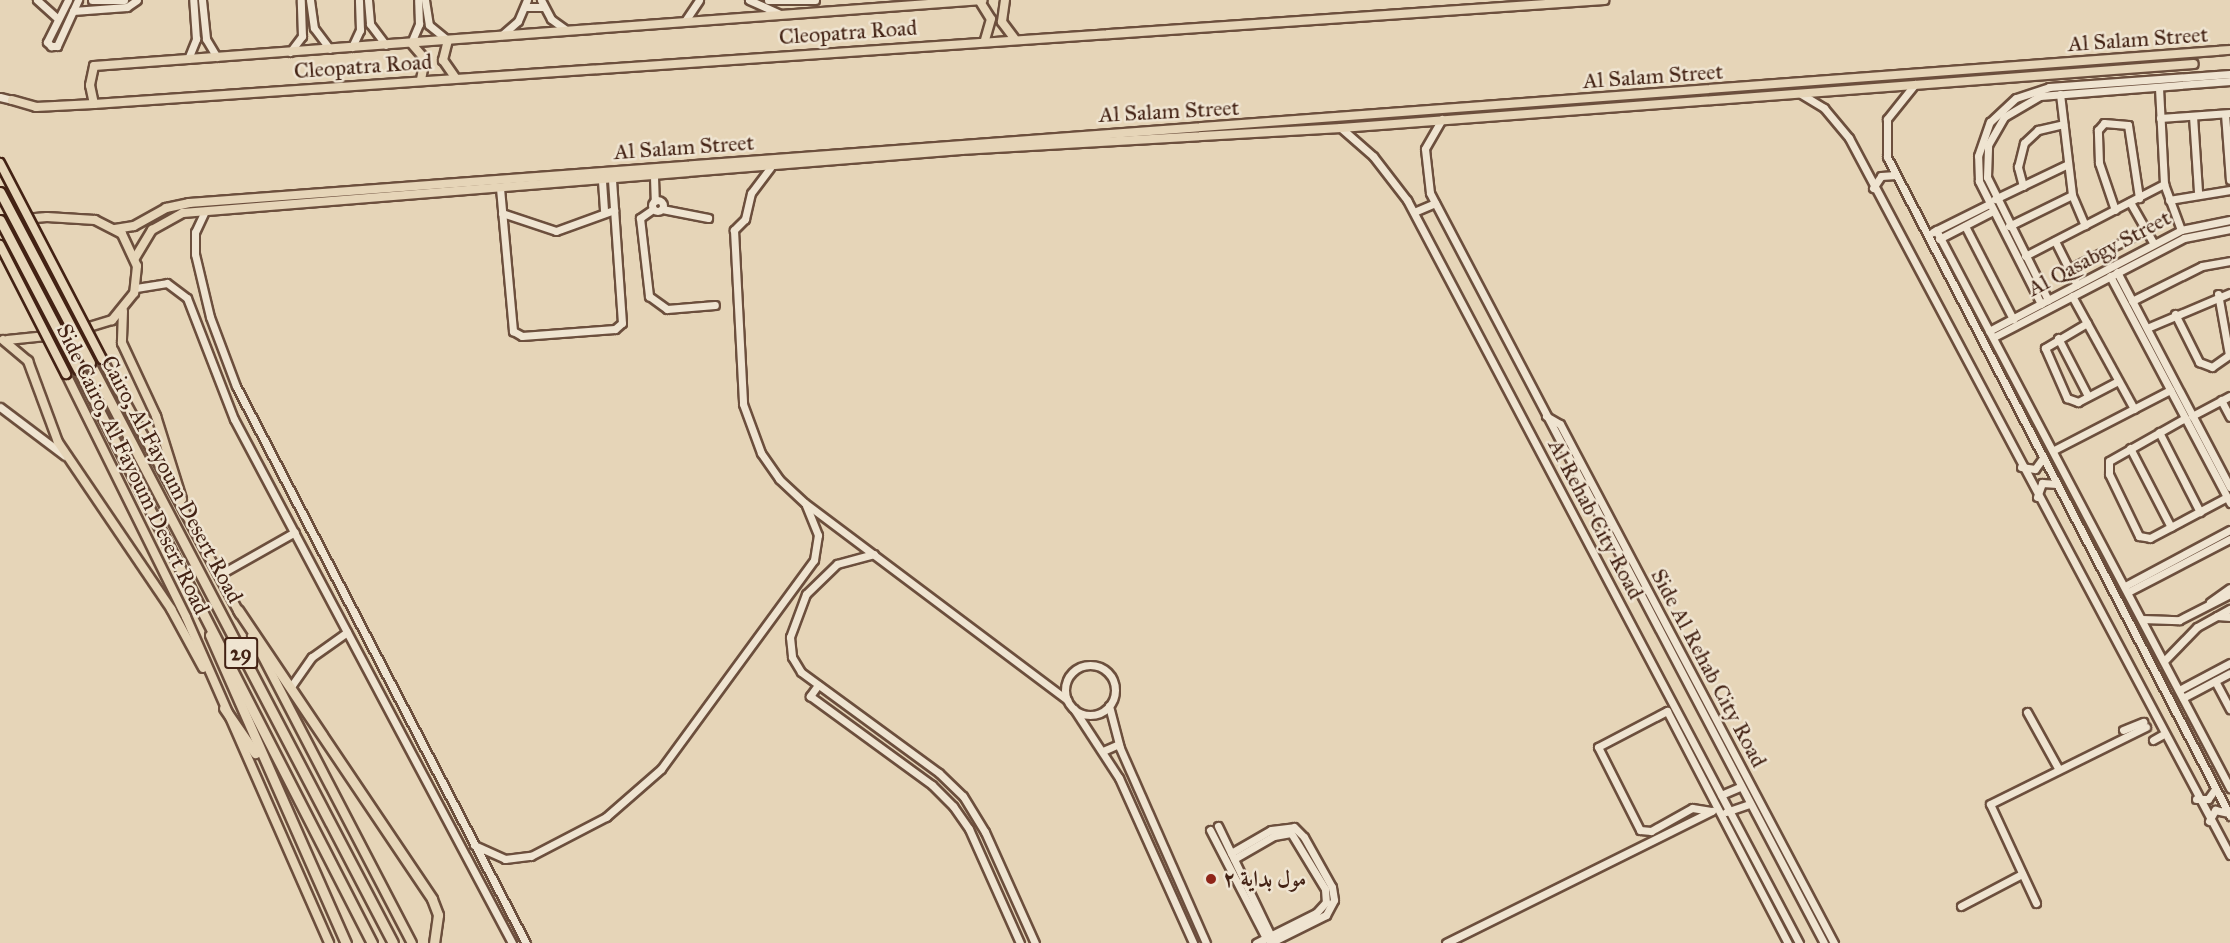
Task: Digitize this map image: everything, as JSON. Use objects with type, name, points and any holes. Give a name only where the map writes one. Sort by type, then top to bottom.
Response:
[{"type":"highway","name":"Cairo, Al Fayoum Desert Road","points":[[0,192],[393,943]]},
{"type":"highway","name":"Cairo, Al Fayoum Desert Road","points":[[0,221],[372,943]]},
{"type":"highway","points":[[238,610],[432,899],[438,915],[434,943]]},
{"type":"highway","points":[[210,627],[212,644],[346,943]]},
{"type":"highway","points":[[224,708],[270,775]]},
{"type":"main road","name":"Cleopatra Road","points":[[94,104],[90,85],[94,66],[976,0]]},
{"type":"main road","points":[[976,0],[991,19],[985,40]]},
{"type":"main road","points":[[1005,0],[1002,22],[1014,38]]},
{"type":"main road","name":"Cleopatra Road","points":[[12,100],[36,107],[94,104],[1014,38],[1604,0]]},
{"type":"main road","points":[[448,40],[443,60],[455,77]]},
{"type":"main road","points":[[411,43],[425,59],[421,79]]},
{"type":"main road","name":"Al Salam Street","points":[[115,229],[135,226],[183,203],[305,199],[656,177],[2230,50]]},
{"type":"main road","name":"Al Salam Street","points":[[135,258],[161,222],[205,212],[305,199],[1092,132],[1341,128],[2194,64]]},
{"type":"main road","points":[[1785,85],[1786,95]]},
{"type":"main road","name":"Side Cairo, Al Fayoum Desert Road","points":[[0,163],[412,943]]},
{"type":"main road","points":[[0,221],[72,217],[115,229],[135,258],[136,288],[123,311],[112,320],[78,331],[2,340]]},
{"type":"main road","name":"Side Cairo, Al Fayoum Desert Road","points":[[0,245],[134,505],[329,943]]},
{"type":"main road","points":[[123,311],[122,343],[156,416],[184,511]]},
{"type":"main road","points":[[2,340],[28,361],[44,414],[70,462],[168,604],[216,688]]},
{"type":"street","points":[[37,0],[58,20]]},
{"type":"street","points":[[68,0],[47,42],[51,46],[57,46],[78,0]]},
{"type":"street","points":[[92,0],[124,0]]},
{"type":"street","points":[[73,11],[127,7],[137,0]]},
{"type":"street","points":[[188,59],[196,34],[193,0]]},
{"type":"street","points":[[202,0],[205,33],[217,57]]},
{"type":"street","points":[[310,0],[314,28],[330,49]]},
{"type":"street","points":[[352,47],[360,30],[359,0]]},
{"type":"street","points":[[368,0],[372,29],[386,45]]},
{"type":"street","points":[[411,43],[418,28],[418,0]]},
{"type":"street","points":[[425,0],[431,28],[448,40]]},
{"type":"street","points":[[685,21],[699,0]]},
{"type":"street","points":[[748,0],[783,15]]},
{"type":"street","points":[[768,0],[815,0]]},
{"type":"street","points":[[290,52],[302,36],[299,1]]},
{"type":"street","points":[[502,35],[527,4],[542,4],[566,30]]},
{"type":"street","points":[[196,34],[205,33]]},
{"type":"street","points":[[2045,302],[1979,181],[1978,156],[1984,132],[1999,111],[2037,90],[2227,78]]},
{"type":"street","points":[[2045,302],[2009,225],[1992,205],[1986,166],[1997,126],[2020,104],[2060,94],[2098,87],[2158,88],[2227,78]]},
{"type":"street","points":[[1915,84],[1893,105],[1884,127],[1885,150],[1931,243],[2229,814]]},
{"type":"street","points":[[2158,88],[2164,184],[2181,230]]},
{"type":"street","points":[[1801,94],[1824,108],[1842,127],[2021,467],[2023,479],[2038,497],[2196,799],[2230,855]]},
{"type":"street","points":[[2060,94],[2066,165],[2072,195],[2085,225]]},
{"type":"street","points":[[0,97],[12,100]]},
{"type":"street","points":[[2160,118],[2227,113],[2230,180]]},
{"type":"street","points":[[2193,116],[2198,192]]},
{"type":"street","name":"Al Rehab City Road","points":[[1442,119],[1425,149],[1425,178],[1435,202],[1753,812],[1824,943]]},
{"type":"street","points":[[2115,210],[2099,163],[2098,130],[2104,123],[2128,125],[2139,198]]},
{"type":"street","points":[[2024,186],[2018,167],[2024,143],[2044,127],[2063,124]]},
{"type":"street","name":"Al Rehab City Road","points":[[1341,128],[1382,166],[1414,212],[1799,943]]},
{"type":"street","points":[[1927,235],[1992,205],[2066,165]]},
{"type":"street","points":[[770,168],[751,193],[745,219],[734,230],[743,404],[765,460],[805,503],[1067,700],[1103,751],[1193,943]]},
{"type":"street","points":[[1873,188],[1881,176],[1896,175]]},
{"type":"street","points":[[656,177],[656,203],[662,209],[708,218]]},
{"type":"street","points":[[500,188],[513,331],[522,336],[621,325],[614,210],[607,180]]},
{"type":"street","points":[[604,210],[607,180]]},
{"type":"street","points":[[2025,256],[2164,184]]},
{"type":"street","points":[[2169,200],[2198,192],[2230,190]]},
{"type":"street","points":[[2009,225],[2072,195]]},
{"type":"street","points":[[1414,212],[1435,202]]},
{"type":"street","points":[[2130,202],[2154,244]]},
{"type":"street","points":[[656,203],[640,218],[650,296],[672,309],[715,305]]},
{"type":"street","points":[[1931,243],[1965,226],[1992,205]]},
{"type":"street","points":[[502,213],[556,231],[604,210],[614,210]]},
{"type":"street","points":[[205,212],[195,232],[195,254],[228,369],[383,673],[526,943]]},
{"type":"street","name":"Al Qasabgy Street","points":[[2010,323],[2072,296],[2114,274],[2154,244],[2181,230],[2230,220]]},
{"type":"street","points":[[1965,226],[2010,323]]},
{"type":"street","name":"Al Qasabgy Street","points":[[1991,334],[2077,285],[2134,259],[2194,234],[2230,228]]},
{"type":"street","points":[[1936,230],[2199,728],[2228,777],[2230,788]]},
{"type":"street","points":[[2069,269],[2146,230]]},
{"type":"street","points":[[2055,241],[2077,285]]},
{"type":"street","points":[[2132,301],[2202,266],[2230,261]]},
{"type":"street","points":[[2114,274],[2170,390],[2189,417]]},
{"type":"street","points":[[136,288],[167,283],[187,298],[225,399],[512,943]]},
{"type":"street","points":[[2119,284],[2132,301],[2147,328],[2189,417],[2208,453],[2228,500],[2148,540],[2139,536],[2108,469],[2112,457],[2159,432],[2189,417],[2230,396]]},
{"type":"street","points":[[2147,328],[2218,294],[2230,292]]},
{"type":"street","points":[[2175,314],[2199,362],[2212,367],[2229,355],[2218,294]]},
{"type":"street","points":[[1922,299],[1930,296]]},
{"type":"street","points":[[2072,296],[2133,409]]},
{"type":"street","points":[[2087,323],[2049,343],[2045,354],[2067,398],[2075,402],[2118,381]]},
{"type":"street","points":[[2058,338],[2088,396]]},
{"type":"street","points":[[2054,450],[2170,390]]},
{"type":"street","points":[[2222,400],[2230,417]]},
{"type":"street","points":[[0,407],[33,428],[70,462]]},
{"type":"street","name":"Side Al Rehab City Road","points":[[1546,416],[1560,424],[1834,943]]},
{"type":"street","points":[[2159,432],[2200,512]]},
{"type":"street","points":[[2130,448],[2171,527]]},
{"type":"street","points":[[2208,453],[2230,487]]},
{"type":"street","points":[[2021,467],[2035,469],[2043,458]]},
{"type":"street","points":[[2038,497],[2042,483],[2057,484]]},
{"type":"street","points":[[474,845],[498,857],[524,858],[585,829],[625,802],[685,741],[796,587],[818,548],[817,529],[805,503]]},
{"type":"street","points":[[2126,589],[2230,530]]},
{"type":"street","points":[[219,575],[295,532]]},
{"type":"street","points":[[2089,545],[2101,539]]},
{"type":"street","points":[[2126,589],[2230,539]]},
{"type":"street","points":[[874,554],[837,564],[806,594],[789,646],[797,668],[959,792],[981,824],[1035,943]]},
{"type":"street","points":[[796,587],[806,594]]},
{"type":"street","points":[[2208,606],[2230,588]]},
{"type":"street","points":[[2142,619],[2166,623],[2191,615],[2230,594]]},
{"type":"street","points":[[2164,661],[2197,627],[2230,609]]},
{"type":"street","points":[[2191,615],[2197,627]]},
{"type":"street","points":[[2217,616],[2230,617]]},
{"type":"street","points":[[290,688],[312,657],[347,632]]},
{"type":"street","points":[[2179,690],[2230,663]]},
{"type":"street","points":[[1067,700],[1065,686],[1071,674],[1089,665],[1103,669],[1112,680],[1114,695],[1108,706],[1095,714],[1074,709]]},
{"type":"street","points":[[371,678],[383,673]]},
{"type":"street","points":[[2183,698],[2230,673]]},
{"type":"street","points":[[2215,681],[2230,709]]},
{"type":"street","points":[[818,685],[810,696],[948,800],[969,829],[1020,943]]},
{"type":"street","points":[[382,699],[394,694]]},
{"type":"street","points":[[1108,706],[1119,744],[1206,943]]},
{"type":"street","points":[[1749,804],[1731,812],[1720,811],[1711,811],[1692,808],[1651,831],[1640,830],[1600,752],[1600,745],[1667,711],[1720,811],[1788,943]]},
{"type":"street","points":[[2027,712],[2057,766]]},
{"type":"street","points":[[2036,903],[1998,826],[1990,804],[2057,766],[2144,724]]},
{"type":"street","points":[[2187,734],[2199,728]]},
{"type":"street","points":[[2153,740],[2162,735]]},
{"type":"street","points":[[1103,751],[1119,744]]},
{"type":"street","points":[[1697,768],[1705,764]]},
{"type":"street","points":[[1721,795],[1740,787]]},
{"type":"street","points":[[2196,799],[2208,799],[2215,789]]},
{"type":"street","points":[[1753,812],[1762,808]]},
{"type":"street","points":[[2209,823],[2215,810],[2229,814]]},
{"type":"street","points":[[1446,943],[1711,811]]},
{"type":"street","points":[[1218,826],[1224,845],[1269,939]]},
{"type":"street","points":[[1210,830],[1232,856],[1269,939]]},
{"type":"street","points":[[1232,856],[1286,832],[1295,836],[1312,858],[1324,886],[1326,902],[1316,914],[1269,939],[1256,943]]},
{"type":"street","points":[[1961,906],[2022,874]]},
{"type":"street","points":[[1767,902],[1775,897]]},
{"type":"street","points":[[1004,907],[1013,908],[1016,902]]},
{"type":"street","points":[[1804,907],[1813,902]]},
{"type":"street","points":[[1014,930],[1018,924],[1026,925]]},
{"type":"place","name":"مول بداية ۲","points":[[1211,879]]}]
